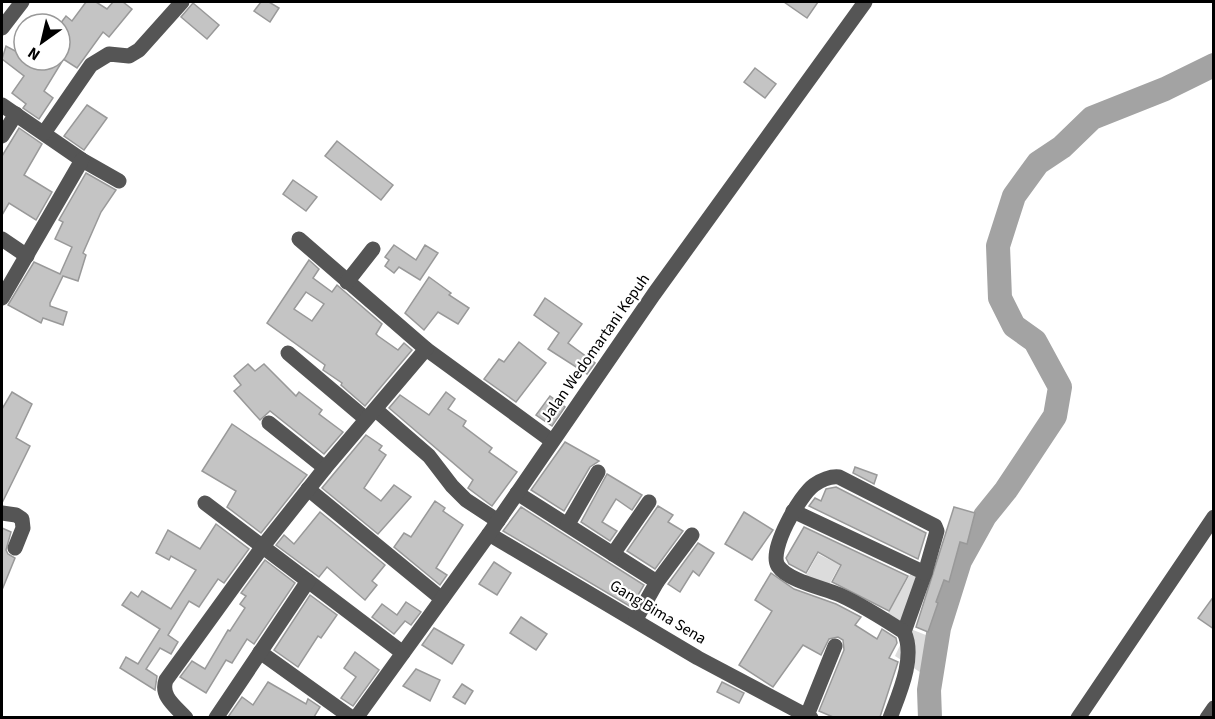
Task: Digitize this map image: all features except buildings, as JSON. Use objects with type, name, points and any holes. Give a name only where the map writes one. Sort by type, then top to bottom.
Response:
[{"type":"street","points":[[2,28],[22,2]]},
{"type":"street","points":[[44,133],[91,65],[109,54],[129,56],[139,50],[182,2]]},
{"type":"street","name":"Jalan Wedomartani Kepuh","points":[[354,717],[494,528],[552,441],[865,2]]},
{"type":"street","points":[[2,105],[82,160],[119,181]]},
{"type":"street","points":[[2,136],[16,114]]},
{"type":"street","points":[[2,298],[82,160]]},
{"type":"street","points":[[2,239],[27,256]]},
{"type":"street","points":[[299,239],[426,349],[552,441]]},
{"type":"street","points":[[347,282],[373,249]]},
{"type":"street","points":[[186,717],[167,697],[164,686],[166,680],[263,546],[325,468],[426,349]]},
{"type":"street","name":"Gang Bima Sena","points":[[288,353],[429,456],[452,486],[494,528],[698,658],[808,717]]},
{"type":"street","points":[[269,423],[325,468]]},
{"type":"street","points":[[568,524],[598,472]]},
{"type":"street","points":[[890,717],[899,694],[908,655],[904,632],[937,531],[935,526],[845,479],[834,476],[813,485],[793,511],[777,547],[778,566],[812,585],[840,595],[904,632]]},
{"type":"street","points":[[308,489],[442,599]]},
{"type":"street","points":[[517,493],[657,582]]},
{"type":"street","points":[[613,554],[649,502]]},
{"type":"street","points":[[205,503],[403,653]]},
{"type":"street","points":[[793,511],[925,573]]},
{"type":"street","points":[[2,513],[15,515],[22,519],[23,528],[15,548]]},
{"type":"street","points":[[1078,717],[1214,517]]},
{"type":"street","points":[[636,619],[657,582],[692,535]]},
{"type":"street","points":[[216,717],[308,581]]},
{"type":"street","points":[[808,717],[835,646]]},
{"type":"street","points":[[260,652],[354,717]]},
{"type":"street","points":[[1207,717],[1214,708]]},
{"type":"shaded area","points":[[818,554],[840,565],[826,590],[804,579]]},
{"type":"shaded area","points":[[912,571],[922,576],[905,628],[887,615]]},
{"type":"shaded area","points":[[908,628],[931,637],[923,674],[895,656]]},
{"type":"waterway","points":[[930,718],[929,690],[939,628],[960,561],[985,516],[1006,490],[1055,416],[1060,387],[1035,341],[1014,326],[1000,298],[998,246],[1014,196],[1038,163],[1062,147],[1092,118],[1165,89],[1214,65]]}]
